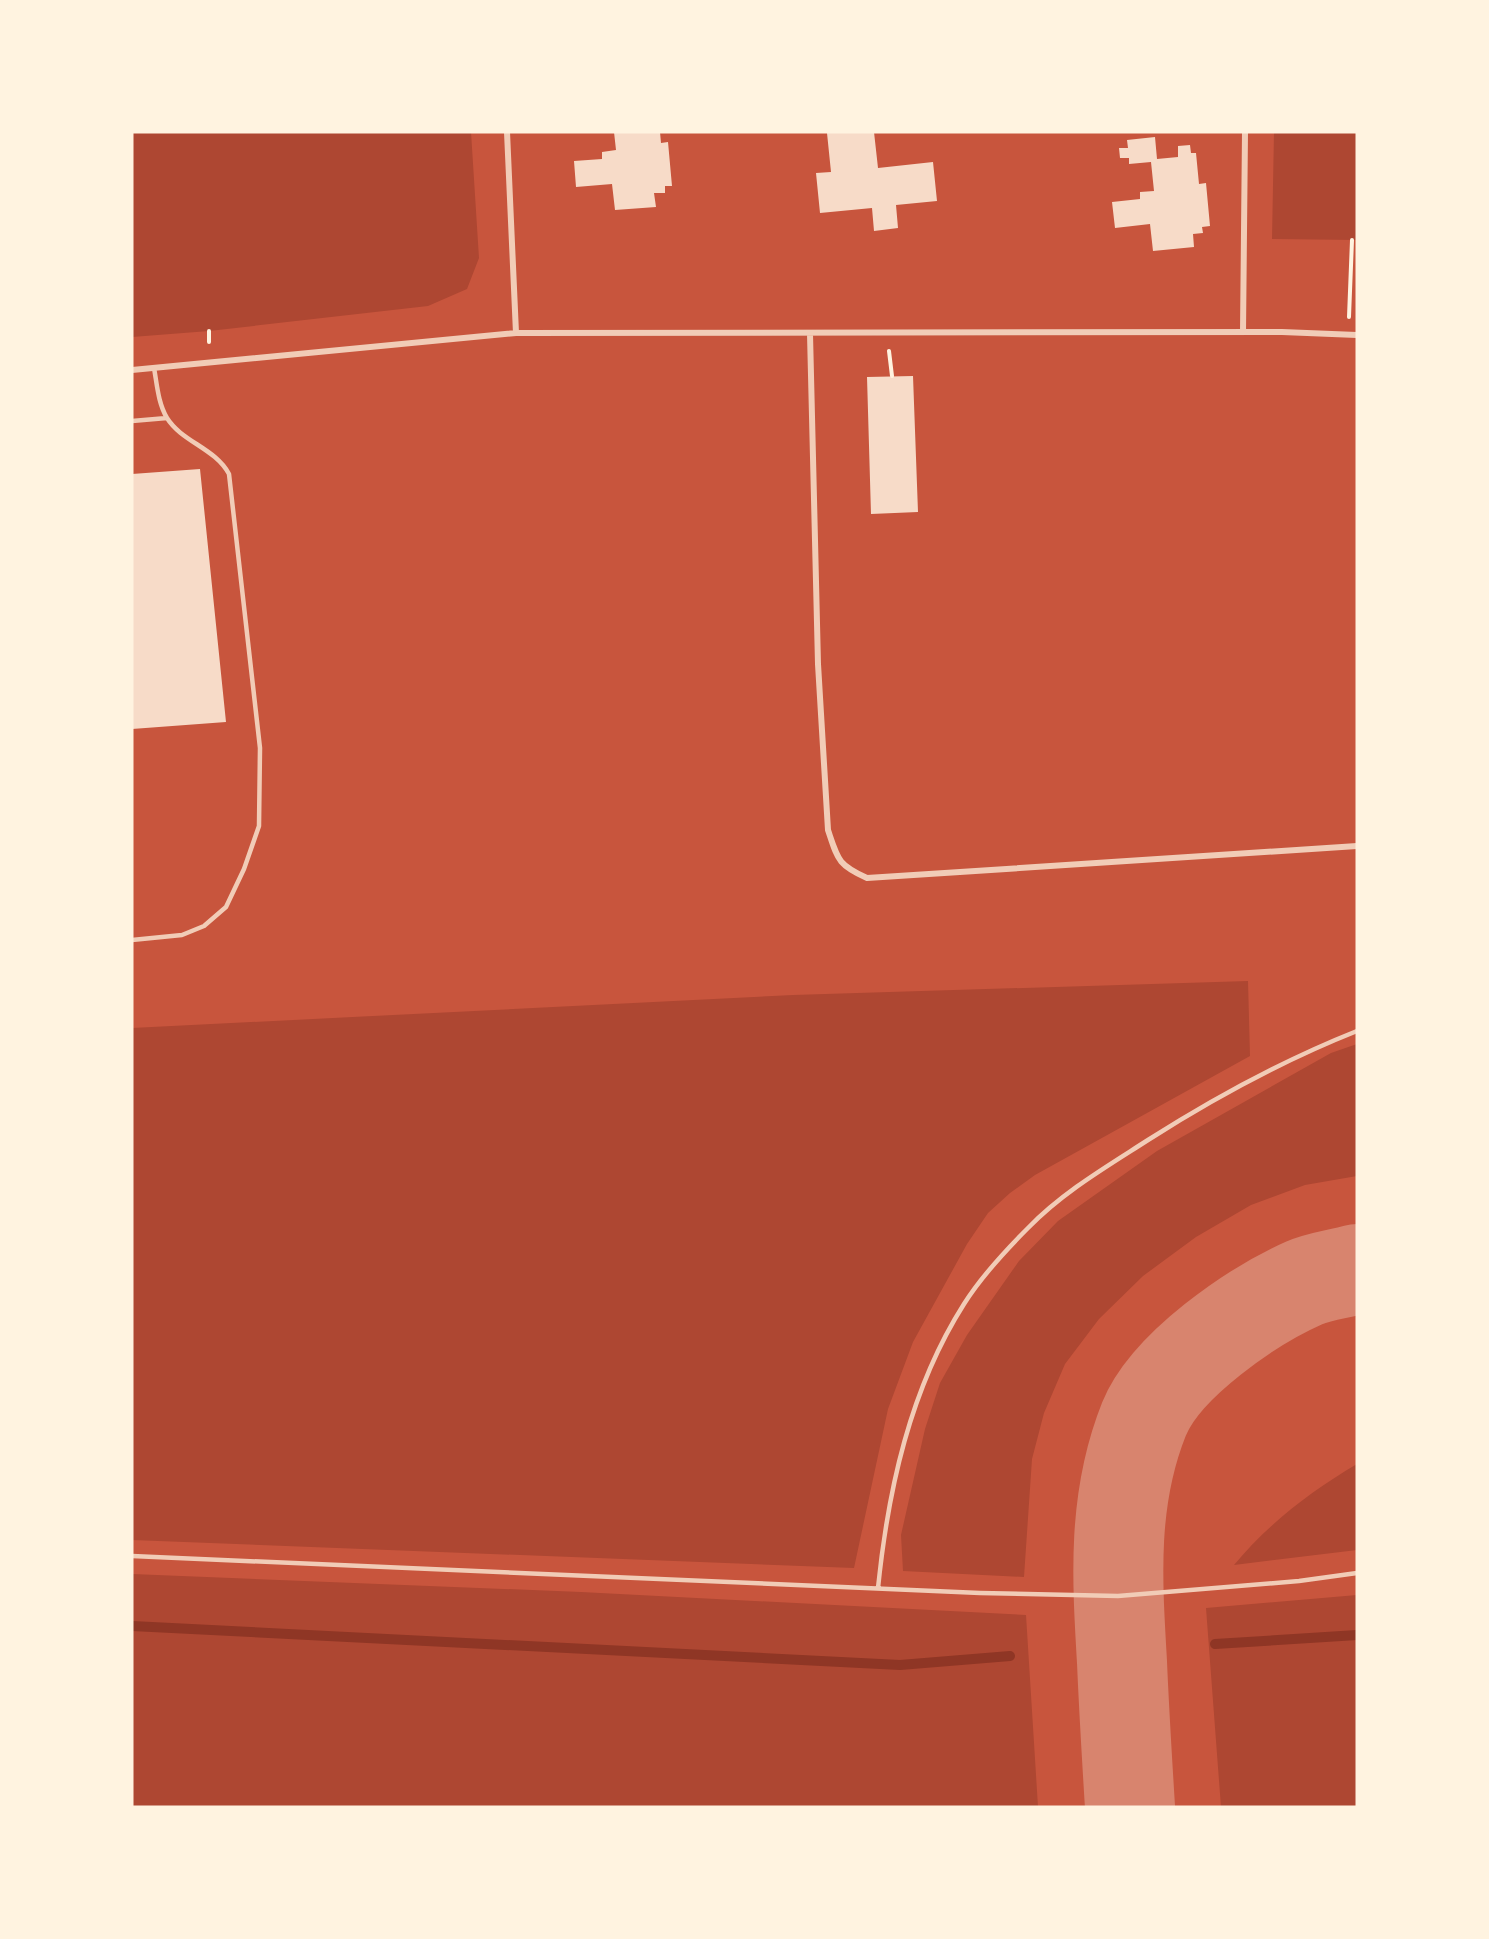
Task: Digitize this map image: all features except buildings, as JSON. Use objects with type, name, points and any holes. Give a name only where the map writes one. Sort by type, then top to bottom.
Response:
[{"type":"street","points":[[507,132],[516,333]]},
{"type":"street","points":[[1243,332],[1245,132]]},
{"type":"street","points":[[132,370],[516,333],[1243,332],[1357,335]]},
{"type":"street","points":[[810,334],[818,664],[828,830],[836,856],[846,868],[867,878],[1357,846]]},
{"type":"lane","points":[[132,939],[182,935],[204,926],[226,907],[244,869],[259,826],[260,747],[229,474],[223,463],[174,427],[167,418],[159,400],[154,368]]},
{"type":"lane","points":[[132,422],[167,418]]},
{"type":"lane","points":[[878,1588],[889,1501],[899,1459],[915,1410],[938,1350],[964,1303],[995,1263],[1029,1226],[1081,1183],[1108,1165],[1219,1098],[1285,1063],[1357,1031]]},
{"type":"lane","points":[[132,1556],[1025,1595],[1118,1596],[1299,1581],[1357,1573]]},
{"type":"path","points":[[1348,334],[1352,240]]},
{"type":"shaded area","points":[[132,132],[471,132],[479,258],[467,289],[428,306],[209,331],[132,337]]},
{"type":"shaded area","points":[[1274,132],[1357,132],[1357,240],[1272,239]]},
{"type":"shaded area","points":[[1248,981],[1250,1056],[1035,1175],[988,1213],[967,1244],[913,1342],[888,1409],[854,1568],[132,1540],[132,1028],[793,995]]},
{"type":"shaded area","points":[[1357,1044],[1357,1176],[1305,1185],[1251,1205],[1196,1237],[1143,1276],[1099,1319],[1065,1364],[1044,1413],[1032,1459],[1024,1577],[903,1571],[901,1535],[925,1429],[940,1383],[967,1335],[1019,1261],[1058,1221],[1157,1151],[1331,1053]]},
{"type":"shaded area","points":[[1357,1464],[1357,1550],[1234,1565],[1291,1509],[1323,1485]]},
{"type":"shaded area","points":[[132,1574],[581,1592],[1026,1615],[1038,1807],[132,1807]]},
{"type":"shaded area","points":[[1357,1595],[1357,1807],[1221,1807],[1206,1608]]},
{"type":"waterway","points":[[132,1626],[900,1665],[1010,1656]]},
{"type":"waterway","points":[[1215,1644],[1357,1635]]},
{"type":"taxiway","points":[[1130,1807],[1119,1600],[1119,1539],[1126,1479],[1144,1419],[1155,1399],[1171,1378],[1213,1339],[1236,1322],[1260,1306],[1304,1283],[1357,1269]]}]
